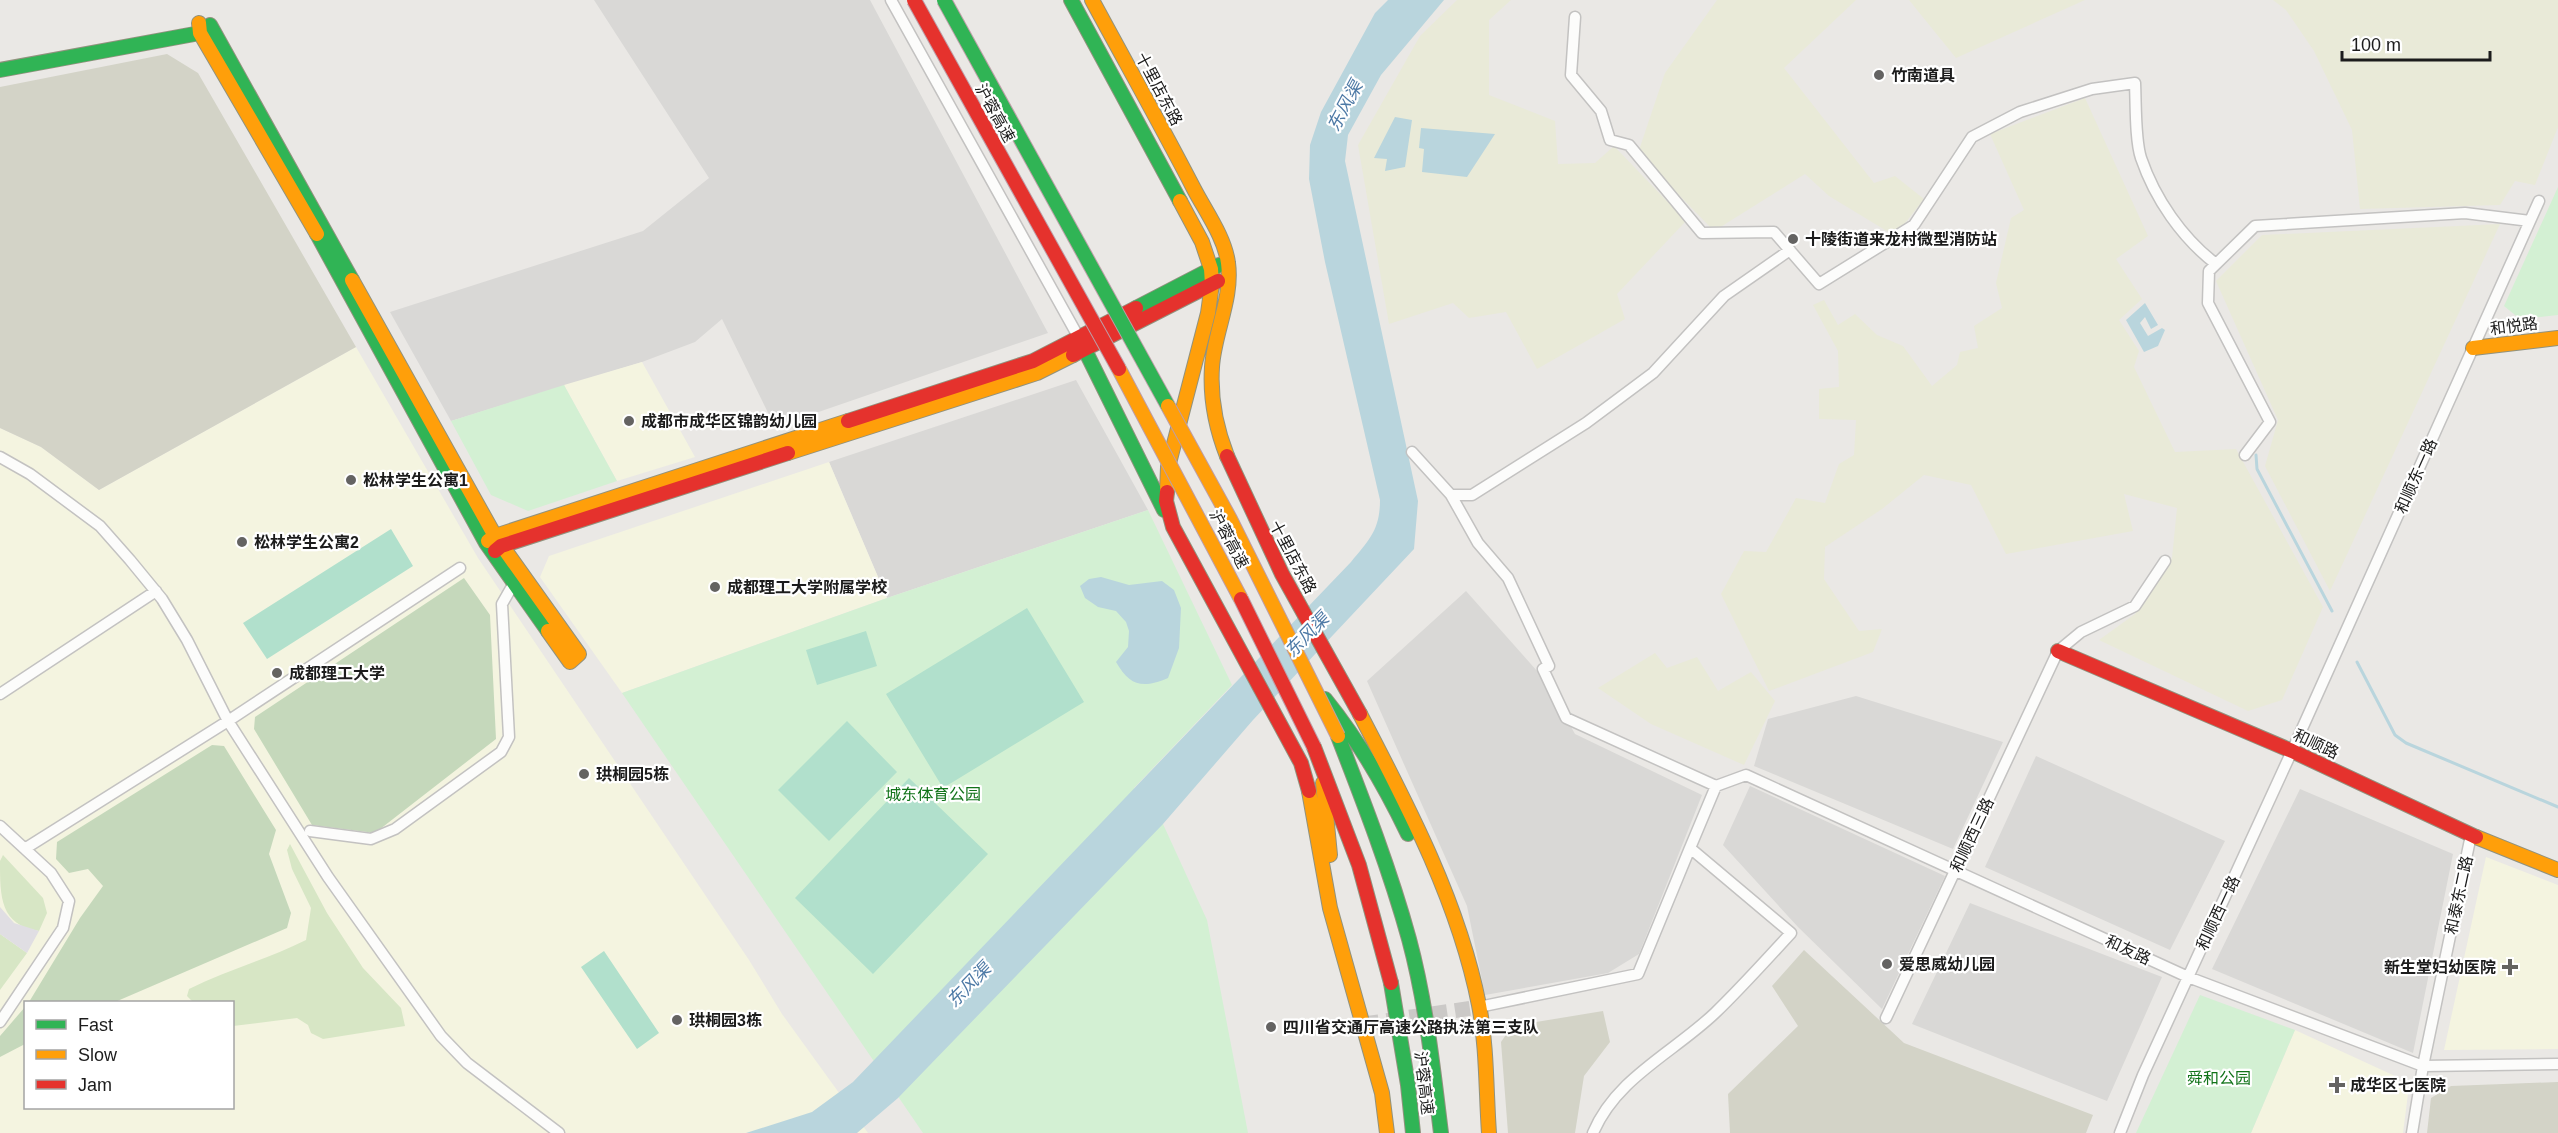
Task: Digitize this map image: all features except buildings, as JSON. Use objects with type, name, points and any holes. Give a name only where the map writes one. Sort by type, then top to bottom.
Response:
[{"type":"main road","name":"沪蓉高速","points":[[914,0],[1180,481],[1264,642],[1314,747],[1350,839],[1383,947],[1402,1038],[1413,1133]]},
{"type":"main road","name":"沪蓉高速","points":[[944,0],[1230,519],[1338,736],[1375,832],[1409,940],[1428,1034],[1441,1133]]},
{"type":"main road","name":"十里店东路","points":[[1071,0],[1202,242],[1212,276],[1208,313],[1168,467],[1166,501],[1173,527],[1301,763],[1312,804],[1330,908],[1382,1093],[1387,1133]]},
{"type":"main road","name":"十里店东路","points":[[1092,0],[1218,235],[1229,268],[1212,366],[1213,404],[1220,439],[1234,477],[1282,574],[1343,680],[1400,789],[1445,895],[1467,956],[1479,1007],[1484,1040],[1490,1133]]},
{"type":"main road","points":[[204,27],[304,212],[494,544],[514,583],[570,662],[579,654],[494,544]]},
{"type":"main road","points":[[0,60],[204,27]]},
{"type":"main road","points":[[0,70],[204,27]]},
{"type":"main road","points":[[494,544],[1037,373],[1082,343],[1229,268]]},
{"type":"main road","name":"和悦路","points":[[2473,348],[2558,338]]},
{"type":"main road","points":[[1082,343],[1173,527]]},
{"type":"main road","name":"和顺路","points":[[2058,651],[2292,751],[2471,835],[2558,870]]},
{"type":"main road","points":[[1309,679],[1353,732],[1381,776],[1467,956]]},
{"type":"main road","points":[[1320,762],[1330,851],[1349,977]]},
{"type":"street","points":[[891,0],[1082,343]]},
{"type":"street","points":[[1575,17],[1571,75],[1601,111],[1610,140],[1629,145],[1702,233],[1774,232],[1819,284],[1914,225],[1972,136],[2020,112],[2092,89],[2135,83],[2140,156],[2159,199],[2197,249],[2216,264]]},
{"type":"street","name":"和顺东一路","points":[[2292,751],[2539,201]]},
{"type":"street","points":[[2245,455],[2270,422],[2208,303],[2209,271],[2255,226],[2465,213],[2530,221]]},
{"type":"street","points":[[1451,495],[1472,495],[1586,423],[1653,373],[1724,296],[1790,250]]},
{"type":"street","points":[[1412,452],[1451,495],[1478,543],[1508,578],[1549,666],[1544,669],[1566,718],[1716,786],[1638,974],[1479,1007]]},
{"type":"street","points":[[0,457],[30,474],[100,526],[156,591],[187,640],[228,721],[328,877],[441,1036],[467,1063],[559,1133]]},
{"type":"street","points":[[2058,651],[2080,632],[2135,606],[2165,561]]},
{"type":"street","points":[[26,848],[228,721],[460,568]]},
{"type":"street","points":[[310,831],[371,839],[396,829],[501,752],[509,737],[502,604],[514,583]]},
{"type":"street","points":[[0,694],[156,591]]},
{"type":"street","name":"和顺西三路","points":[[1886,1018],[2058,651]]},
{"type":"street","name":"和顺西一路","points":[[2120,1133],[2143,1075],[2292,751]]},
{"type":"street","name":"和友路","points":[[1716,786],[1746,775],[2188,977],[2423,1066],[2558,1064]]},
{"type":"street","points":[[0,826],[51,873],[69,901],[63,927],[0,1022]]},
{"type":"street","name":"和泰东二路","points":[[2412,1133],[2423,1066],[2471,835]]},
{"type":"street","points":[[1593,1133],[1600,1116],[1624,1085],[1714,1014],[1791,933],[1690,848]]},
{"type":"shaded area","points":[[594,0],[870,0],[1048,333],[775,427],[722,319],[695,342],[642,362],[451,421],[390,312],[643,231],[709,178]]},
{"type":"shaded area","points":[[1457,0],[1511,0],[1489,20],[1489,95],[1555,121],[1558,164],[1595,163],[1614,146],[1686,221],[1617,294],[1625,319],[1537,369],[1506,312],[1469,318],[1453,303],[1389,324],[1358,145],[1420,36]]},
{"type":"shaded area","points":[[1717,0],[1856,0],[1784,68],[1874,183],[1895,176],[1924,199],[1895,236],[1829,196],[1805,174],[1714,231],[1638,153],[1665,73]]},
{"type":"shaded area","points":[[1909,0],[2085,0],[1956,58]]},
{"type":"shaded area","points":[[2273,0],[2558,0],[2558,127],[2535,185],[2515,181],[2500,205],[2360,209],[2352,130],[2314,51],[2286,10]]},
{"type":"shaded area","points":[[167,54],[198,73],[356,347],[99,490],[41,447],[0,428],[0,87]]},
{"type":"shaded area","points":[[2085,98],[2148,236],[2116,259],[2142,299],[2119,320],[2139,351],[2134,367],[2175,452],[2236,449],[2323,607],[2282,700],[2248,711],[2099,640],[2135,614],[2172,558],[2177,508],[2124,494],[2133,531],[2006,554],[1971,485],[1924,475],[1882,509],[1825,547],[1824,579],[1859,631],[1882,629],[1873,652],[1769,691],[1721,594],[1744,551],[1766,552],[1796,498],[1825,503],[1839,464],[1854,455],[1856,420],[1819,419],[1819,389],[1839,387],[1838,351],[1813,305],[1824,300],[1838,325],[1855,314],[1877,335],[1903,346],[1932,386],[1957,365],[1960,352],[1978,348],[1974,326],[2002,308],[1996,283],[2011,218],[2024,210],[1990,134]]},
{"type":"shaded area","points":[[2500,224],[2330,591],[2265,466],[2278,420],[2216,281],[2262,235]]},
{"type":"shaded area","name":"成都理工大学","points":[[356,347],[478,558],[749,960],[782,1014],[868,1133],[0,1133],[0,428],[41,447],[99,490]]},
{"type":"shaded area","name":"成都市成华区锦韵幼儿园","points":[[642,362],[695,457],[617,481],[564,385]]},
{"type":"shaded area","points":[[1076,380],[1148,510],[887,598],[829,462]]},
{"type":"shaded area","name":"成都理工大学附属学校","points":[[829,462],[887,598],[622,693],[540,577],[549,556]]},
{"type":"shaded area","points":[[464,578],[490,615],[496,739],[375,833],[312,825],[254,729],[255,717]]},
{"type":"shaded area","points":[[1466,591],[1545,680],[1575,734],[1702,795],[1639,954],[1608,973],[1485,995],[1467,906],[1367,681]]},
{"type":"shaded area","points":[[1655,653],[1667,668],[1697,657],[1718,691],[1751,672],[1775,701],[1744,765],[1651,724],[1598,688]]},
{"type":"shaded area","points":[[1856,696],[2003,742],[1953,849],[1754,766],[1768,719]]},
{"type":"shaded area","points":[[212,745],[224,746],[276,830],[269,854],[291,913],[287,928],[117,1001],[30,1001],[80,918],[103,886],[88,869],[69,873],[56,859],[57,842]]},
{"type":"shaded area","points":[[2036,756],[2225,841],[2170,950],[1985,867]]},
{"type":"shaded area","points":[[1750,786],[1945,876],[1882,1009],[1798,927],[1723,845]]},
{"type":"shaded area","points":[[2300,789],[2453,854],[2413,1053],[2212,969]]},
{"type":"shaded area","name":"新生堂妇幼医院","points":[[2486,857],[2558,885],[2558,1049],[2444,1050]]},
{"type":"shaded area","points":[[1970,903],[2162,977],[2107,1101],[1912,1024]]},
{"type":"shaded area","points":[[0,907],[14,923],[39,931],[27,953],[0,934]]},
{"type":"shaded area","points":[[1804,950],[1904,1043],[2093,1115],[2086,1133],[1730,1133],[1728,1094],[1798,1026],[1772,986]]},
{"type":"shaded area","points":[[24,1008],[24,1045],[0,1057],[0,1036]]},
{"type":"shaded area","points":[[1603,1011],[1610,1042],[1584,1076],[1575,1133],[1508,1133],[1501,1042],[1512,1026]]},
{"type":"shaded area","name":"成华区七医院","points":[[2295,1030],[2395,1076],[2408,1094],[2403,1133],[2251,1133]]},
{"type":"shaded area","points":[[2558,1082],[2558,1133],[2427,1133],[2431,1098],[2451,1086]]},
{"type":"green space","points":[[2558,187],[2558,315],[2520,319],[2504,306]]},
{"type":"green space","points":[[564,385],[617,481],[528,511],[491,495],[451,421]]},
{"type":"green space","name":"城东体育公园","points":[[1148,510],[1232,685],[1134,788],[1163,824],[1207,920],[1248,1133],[923,1133],[622,693],[887,598]]},
{"type":"green space","points":[[391,529],[413,566],[267,659],[243,623]]},
{"type":"green space","points":[[1027,608],[1084,702],[943,788],[886,694]]},
{"type":"green space","points":[[866,631],[877,666],[817,685],[806,650]]},
{"type":"green space","points":[[847,721],[897,772],[829,841],[778,790]]},
{"type":"green space","points":[[909,778],[988,854],[873,974],[795,898]]},
{"type":"green space","points":[[290,844],[327,913],[363,968],[401,1008],[405,1026],[323,1039],[311,1033],[308,1025],[297,1018],[234,1026],[234,1001],[192,1001],[187,996],[189,989],[203,982],[306,940],[311,908],[292,869],[287,850]]},
{"type":"green space","points":[[3,855],[43,898],[47,913],[39,931],[16,923],[5,907],[0,874],[0,861]]},
{"type":"green space","points":[[0,934],[27,953],[0,990]]},
{"type":"green space","points":[[604,951],[659,1033],[637,1049],[581,967]]},
{"type":"green space","name":"舜和公园","points":[[2200,995],[2295,1030],[2251,1133],[2136,1133]]},
{"type":"water","name":"东风渠","points":[[1388,0],[1444,0],[1381,75],[1348,135],[1345,161],[1418,501],[1414,549],[1253,720],[1163,824],[898,1098],[857,1133],[746,1133],[812,1112],[853,1082],[1351,562],[1376,527],[1380,500],[1325,262],[1309,179],[1310,145],[1321,112],[1375,13]]},
{"type":"water","points":[[1395,117],[1412,120],[1405,167],[1385,171],[1387,159],[1374,158]]},
{"type":"water","points":[[1421,128],[1495,134],[1467,177],[1422,172],[1424,149],[1419,148]]},
{"type":"water","points":[[2145,303],[2158,325],[2151,329],[2145,317],[2140,323],[2148,336],[2162,328],[2165,330],[2158,346],[2144,352],[2126,320]]},
{"type":"water","points":[[1101,577],[1129,585],[1162,581],[1174,590],[1181,608],[1179,648],[1168,678],[1151,684],[1138,683],[1132,681],[1121,670],[1116,662],[1128,647],[1129,631],[1126,622],[1116,611],[1098,607],[1085,598],[1080,586],[1089,579]]},
{"type":"waterway","points":[[2256,455],[2257,469],[2332,611]]},
{"type":"waterway","points":[[2357,662],[2395,735],[2406,743],[2558,807]]},
{"type":"tunnel","points":[[1364,1024],[1479,1007]]},
{"type":"traffic: fast","points":[[944,0],[1168,406]]},
{"type":"traffic: fast","points":[[1071,0],[1180,201]]},
{"type":"traffic: fast","points":[[210,25],[352,280]]},
{"type":"traffic: fast","points":[[0,70],[200,33],[208,27]]},
{"type":"traffic: fast","points":[[317,234],[486,543],[548,631]]},
{"type":"traffic: fast","points":[[1136,308],[1219,265]]},
{"type":"traffic: fast","points":[[1080,340],[1164,510]]},
{"type":"traffic: fast","points":[[1325,699],[1371,764],[1408,834]]},
{"type":"traffic: fast","points":[[1338,736],[1385,862],[1409,939],[1424,1011],[1441,1133]]},
{"type":"traffic: fast","points":[[1391,983],[1408,1085],[1413,1133]]},
{"type":"traffic: slow","points":[[1092,0],[1214,225],[1226,254],[1228,289],[1213,354],[1212,390],[1215,412],[1227,456]]},
{"type":"traffic: slow","points":[[199,23],[200,33],[317,234]]},
{"type":"traffic: slow","points":[[1167,492],[1168,467],[1208,313],[1212,284],[1211,269],[1202,242],[1180,201]]},
{"type":"traffic: slow","points":[[352,280],[495,536],[579,654],[570,662],[548,631]]},
{"type":"traffic: slow","points":[[2473,348],[2558,338]]},
{"type":"traffic: slow","points":[[788,453],[1037,373],[1073,355]]},
{"type":"traffic: slow","points":[[1119,369],[1241,599]]},
{"type":"traffic: slow","points":[[1168,406],[1230,519],[1338,736]]},
{"type":"traffic: slow","points":[[488,541],[495,536],[848,421]]},
{"type":"traffic: slow","points":[[1360,714],[1430,856],[1459,929],[1482,1021],[1489,1133]]},
{"type":"traffic: slow","points":[[1323,783],[1330,855]]},
{"type":"traffic: slow","points":[[1309,791],[1330,908],[1382,1093],[1387,1133]]},
{"type":"traffic: slow","points":[[2476,837],[2558,870]]},
{"type":"traffic: jam","points":[[914,0],[1119,369]]},
{"type":"traffic: jam","points":[[1073,355],[1218,281]]},
{"type":"traffic: jam","points":[[848,421],[1033,361],[1136,308]]},
{"type":"traffic: jam","points":[[495,551],[501,546],[788,453]]},
{"type":"traffic: jam","points":[[1227,456],[1282,574],[1360,714]]},
{"type":"traffic: jam","points":[[1167,492],[1166,501],[1173,527],[1301,763],[1309,791]]},
{"type":"traffic: jam","points":[[1241,599],[1314,747]]},
{"type":"traffic: jam","points":[[2058,651],[2292,751],[2476,837]]},
{"type":"traffic: jam","points":[[1314,747],[1359,865],[1391,983]]},
{"type":"place","name":"竹南道具","points":[[1879,75]]},
{"type":"place","name":"十陵街道来龙村微型消防站","points":[[1793,239]]},
{"type":"place","name":"成都市成华区锦韵幼儿园","points":[[629,421]]},
{"type":"place","name":"松林学生公寓1","points":[[351,480]]},
{"type":"place","name":"松林学生公寓2","points":[[242,542]]},
{"type":"place","name":"成都理工大学附属学校","points":[[715,587]]},
{"type":"place","name":"成都理工大学","points":[[277,673]]},
{"type":"place","name":"珙桐园5栋","points":[[584,774]]},
{"type":"place","name":"爱思威幼儿园","points":[[1887,964]]},
{"type":"place","name":"新生堂妇幼医院","points":[[2510,967]]},
{"type":"place","name":"珙桐园3栋","points":[[677,1020]]},
{"type":"place","name":"四川省交通厅高速公路执法第三支队","points":[[1271,1027]]},
{"type":"place","name":"成华区七医院","points":[[2337,1085]]}]
